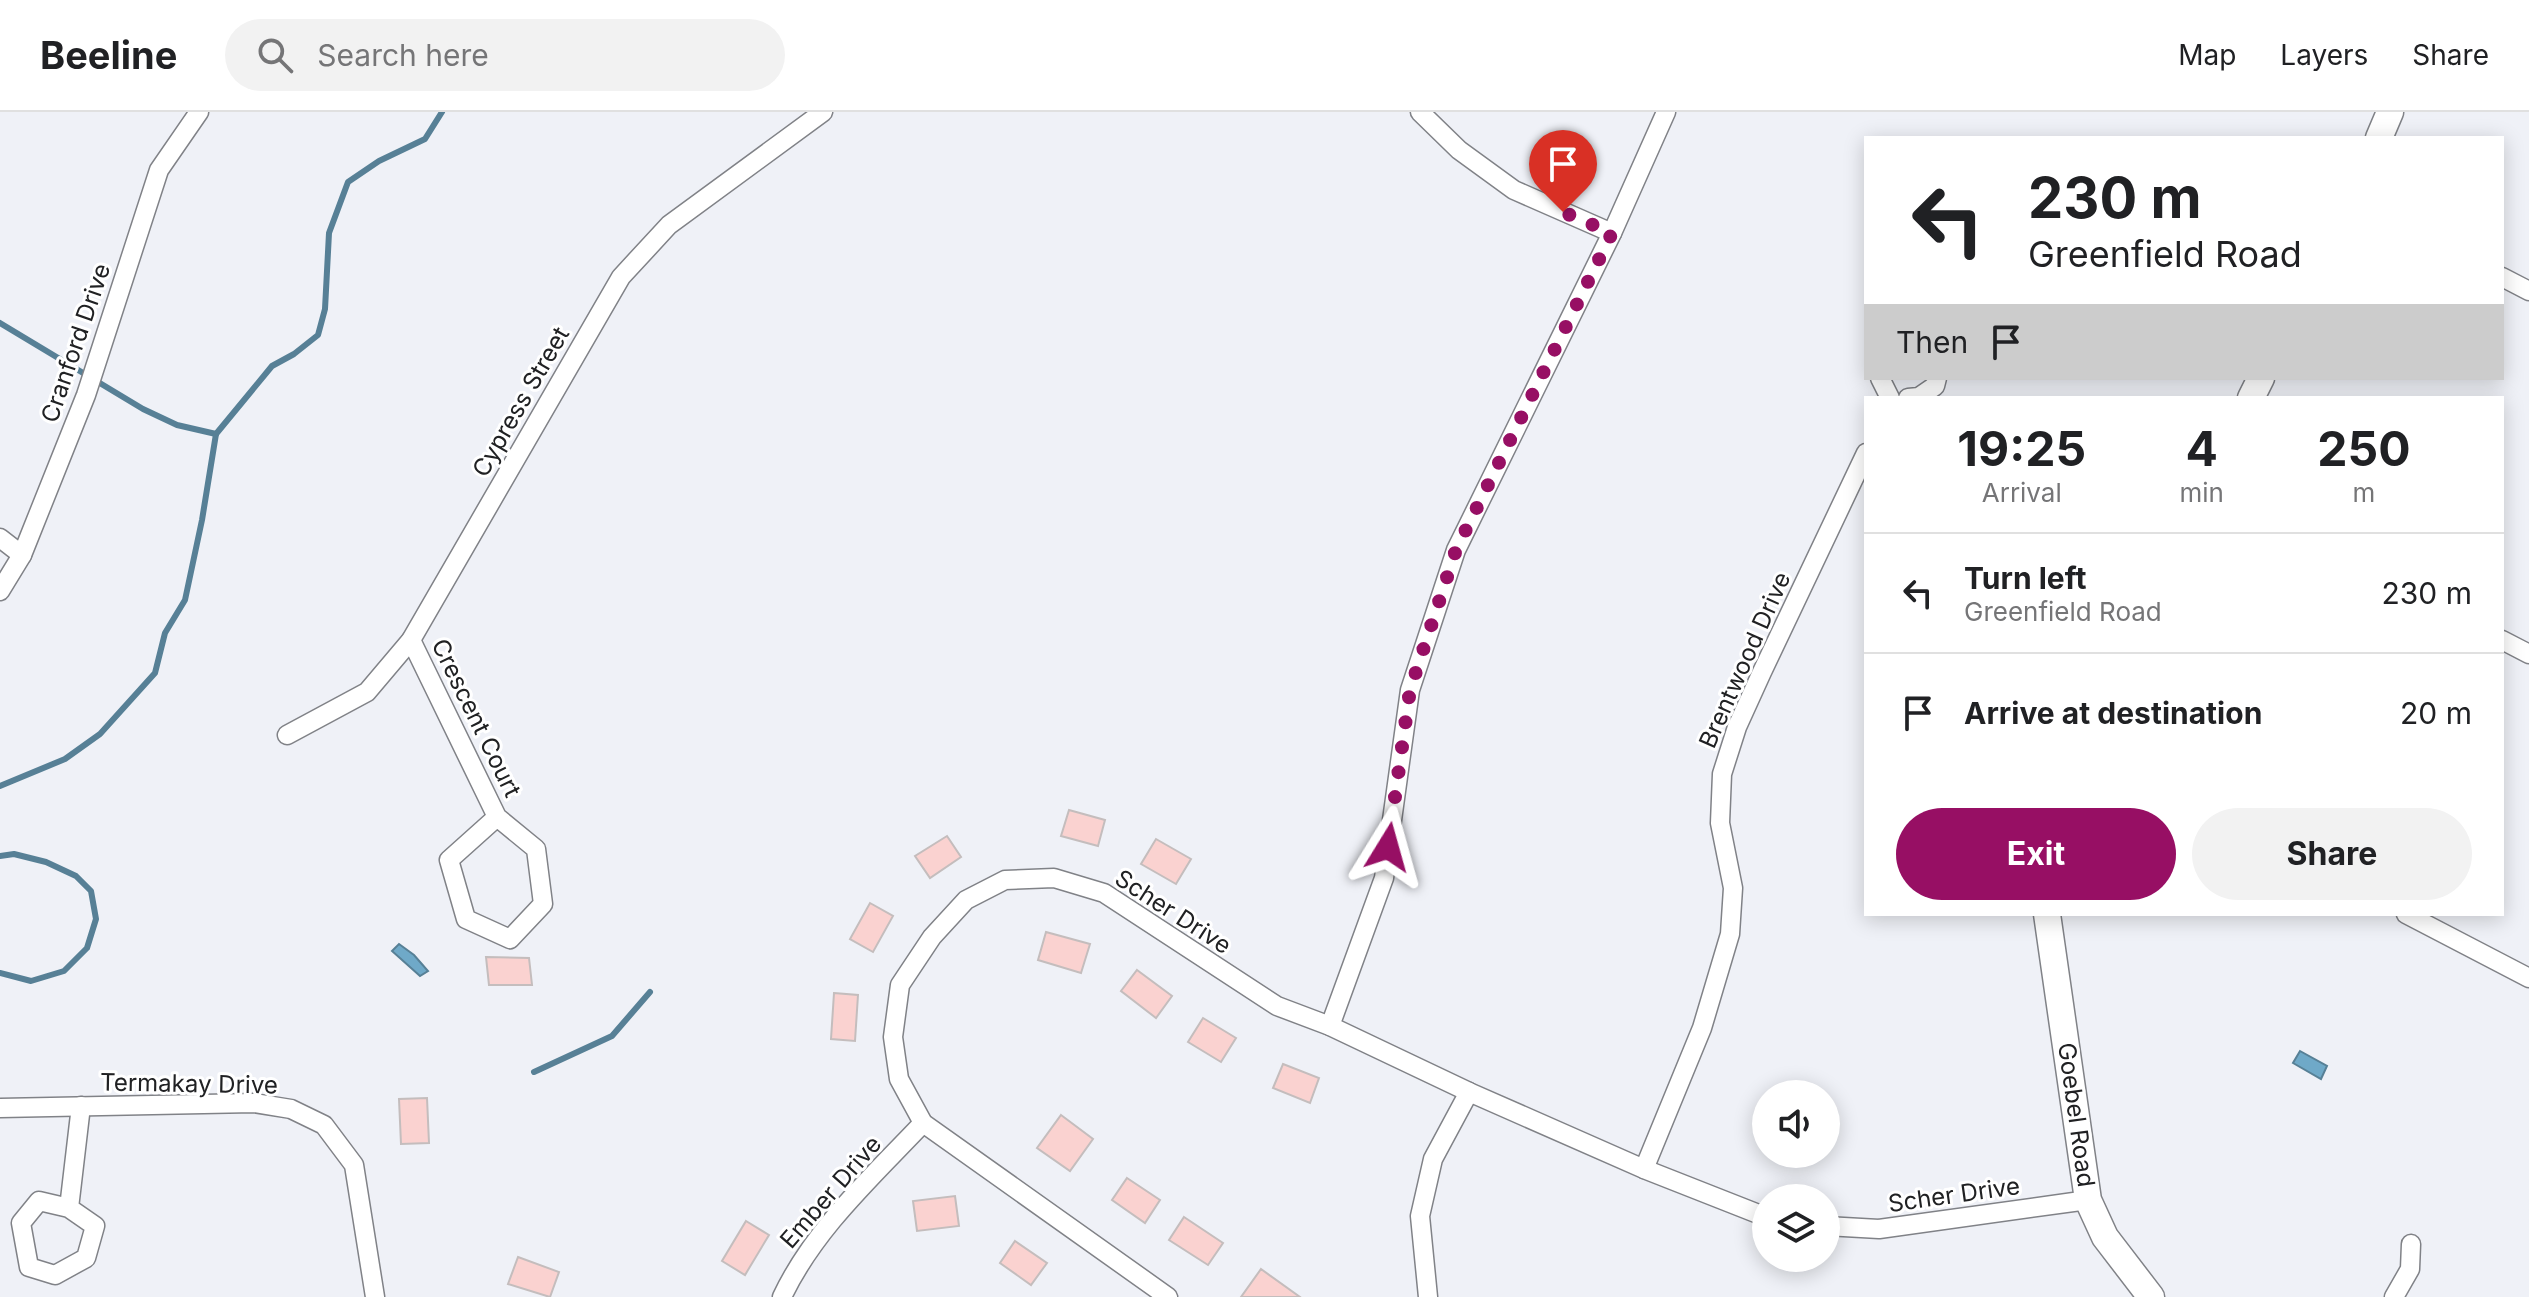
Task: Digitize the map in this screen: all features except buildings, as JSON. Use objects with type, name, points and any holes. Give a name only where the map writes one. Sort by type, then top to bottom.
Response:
[{"type":"street","name":"Cypress Street","points":[[287,735],[367,692],[411,640],[621,277],[669,225],[823,112]]},
{"type":"street","points":[[1420,112],[1459,150],[1514,190],[1612,233]]},
{"type":"street","points":[[1330,1026],[1384,878],[1410,690],[1456,550],[1612,233],[1666,112]]},
{"type":"street","points":[[2380,136],[2390,112]]},
{"type":"street","name":"Cranford Drive","points":[[0,591],[22,555],[87,392],[159,170],[189,115]]},
{"type":"street","points":[[2504,278],[2529,291]]},
{"type":"street","points":[[1920,396],[1935,386],[1936,380]]},
{"type":"street","name":"Brentwood Drive","points":[[1644,1169],[1702,1028],[1730,934],[1733,888],[1720,823],[1722,774],[1737,727],[1864,457]]},
{"type":"street","points":[[0,538],[22,555]]},
{"type":"street","name":"Crescent Court","points":[[411,640],[497,817],[536,849],[543,904],[510,939],[466,919],[449,860],[497,817]]},
{"type":"street","points":[[2504,641],[2529,654]]},
{"type":"street","name":"Scher Drive","points":[[1168,1297],[923,1123],[899,1079],[893,1037],[900,985],[932,937],[966,900],[1005,880],[1054,878],[1104,893],[1277,1006],[1330,1026],[1469,1092],[1644,1169],[1752,1211]]},
{"type":"street","name":"Goebel Road","points":[[2047,916],[2088,1200],[2105,1237],[2151,1297]]},
{"type":"street","points":[[2410,916],[2529,978]]},
{"type":"street","points":[[1428,1297],[1420,1216],[1433,1159],[1469,1092]]},
{"type":"street","name":"Termakay Drive","points":[[0,1108],[254,1103],[291,1109],[324,1125],[354,1165],[375,1297]]},
{"type":"street","points":[[69,1208],[81,1106]]},
{"type":"street","name":"Ember Drive","points":[[782,1297],[792,1275],[834,1218],[923,1123]]},
{"type":"street","name":"Scher Drive","points":[[1840,1227],[1879,1229],[2088,1200]]},
{"type":"street","points":[[39,1201],[69,1208],[95,1226],[86,1258],[55,1275],[29,1267],[21,1223],[39,1201]]},
{"type":"street","points":[[2394,1297],[2410,1269],[2411,1244]]},
{"type":"water","points":[[399,944],[428,971],[420,976],[392,951]]},
{"type":"water","points":[[2300,1051],[2327,1066],[2321,1079],[2293,1063]]},
{"type":"waterway","points":[[216,434],[272,366],[318,335],[325,309],[329,233],[348,182],[379,161],[425,139],[442,112]]},
{"type":"waterway","points":[[0,323],[143,409],[177,425],[216,434]]},
{"type":"waterway","points":[[0,786],[65,759],[100,734],[155,673],[165,633],[185,600],[216,434]]},
{"type":"waterway","points":[[0,856],[14,854],[46,862],[76,876],[91,891],[96,919],[87,948],[64,971],[31,981],[0,973]]},
{"type":"waterway","points":[[534,1072],[612,1036],[650,992]]},
{"type":"route","points":[[1388,847],[1410,690],[1456,550],[1612,233],[1563,212]]}]
